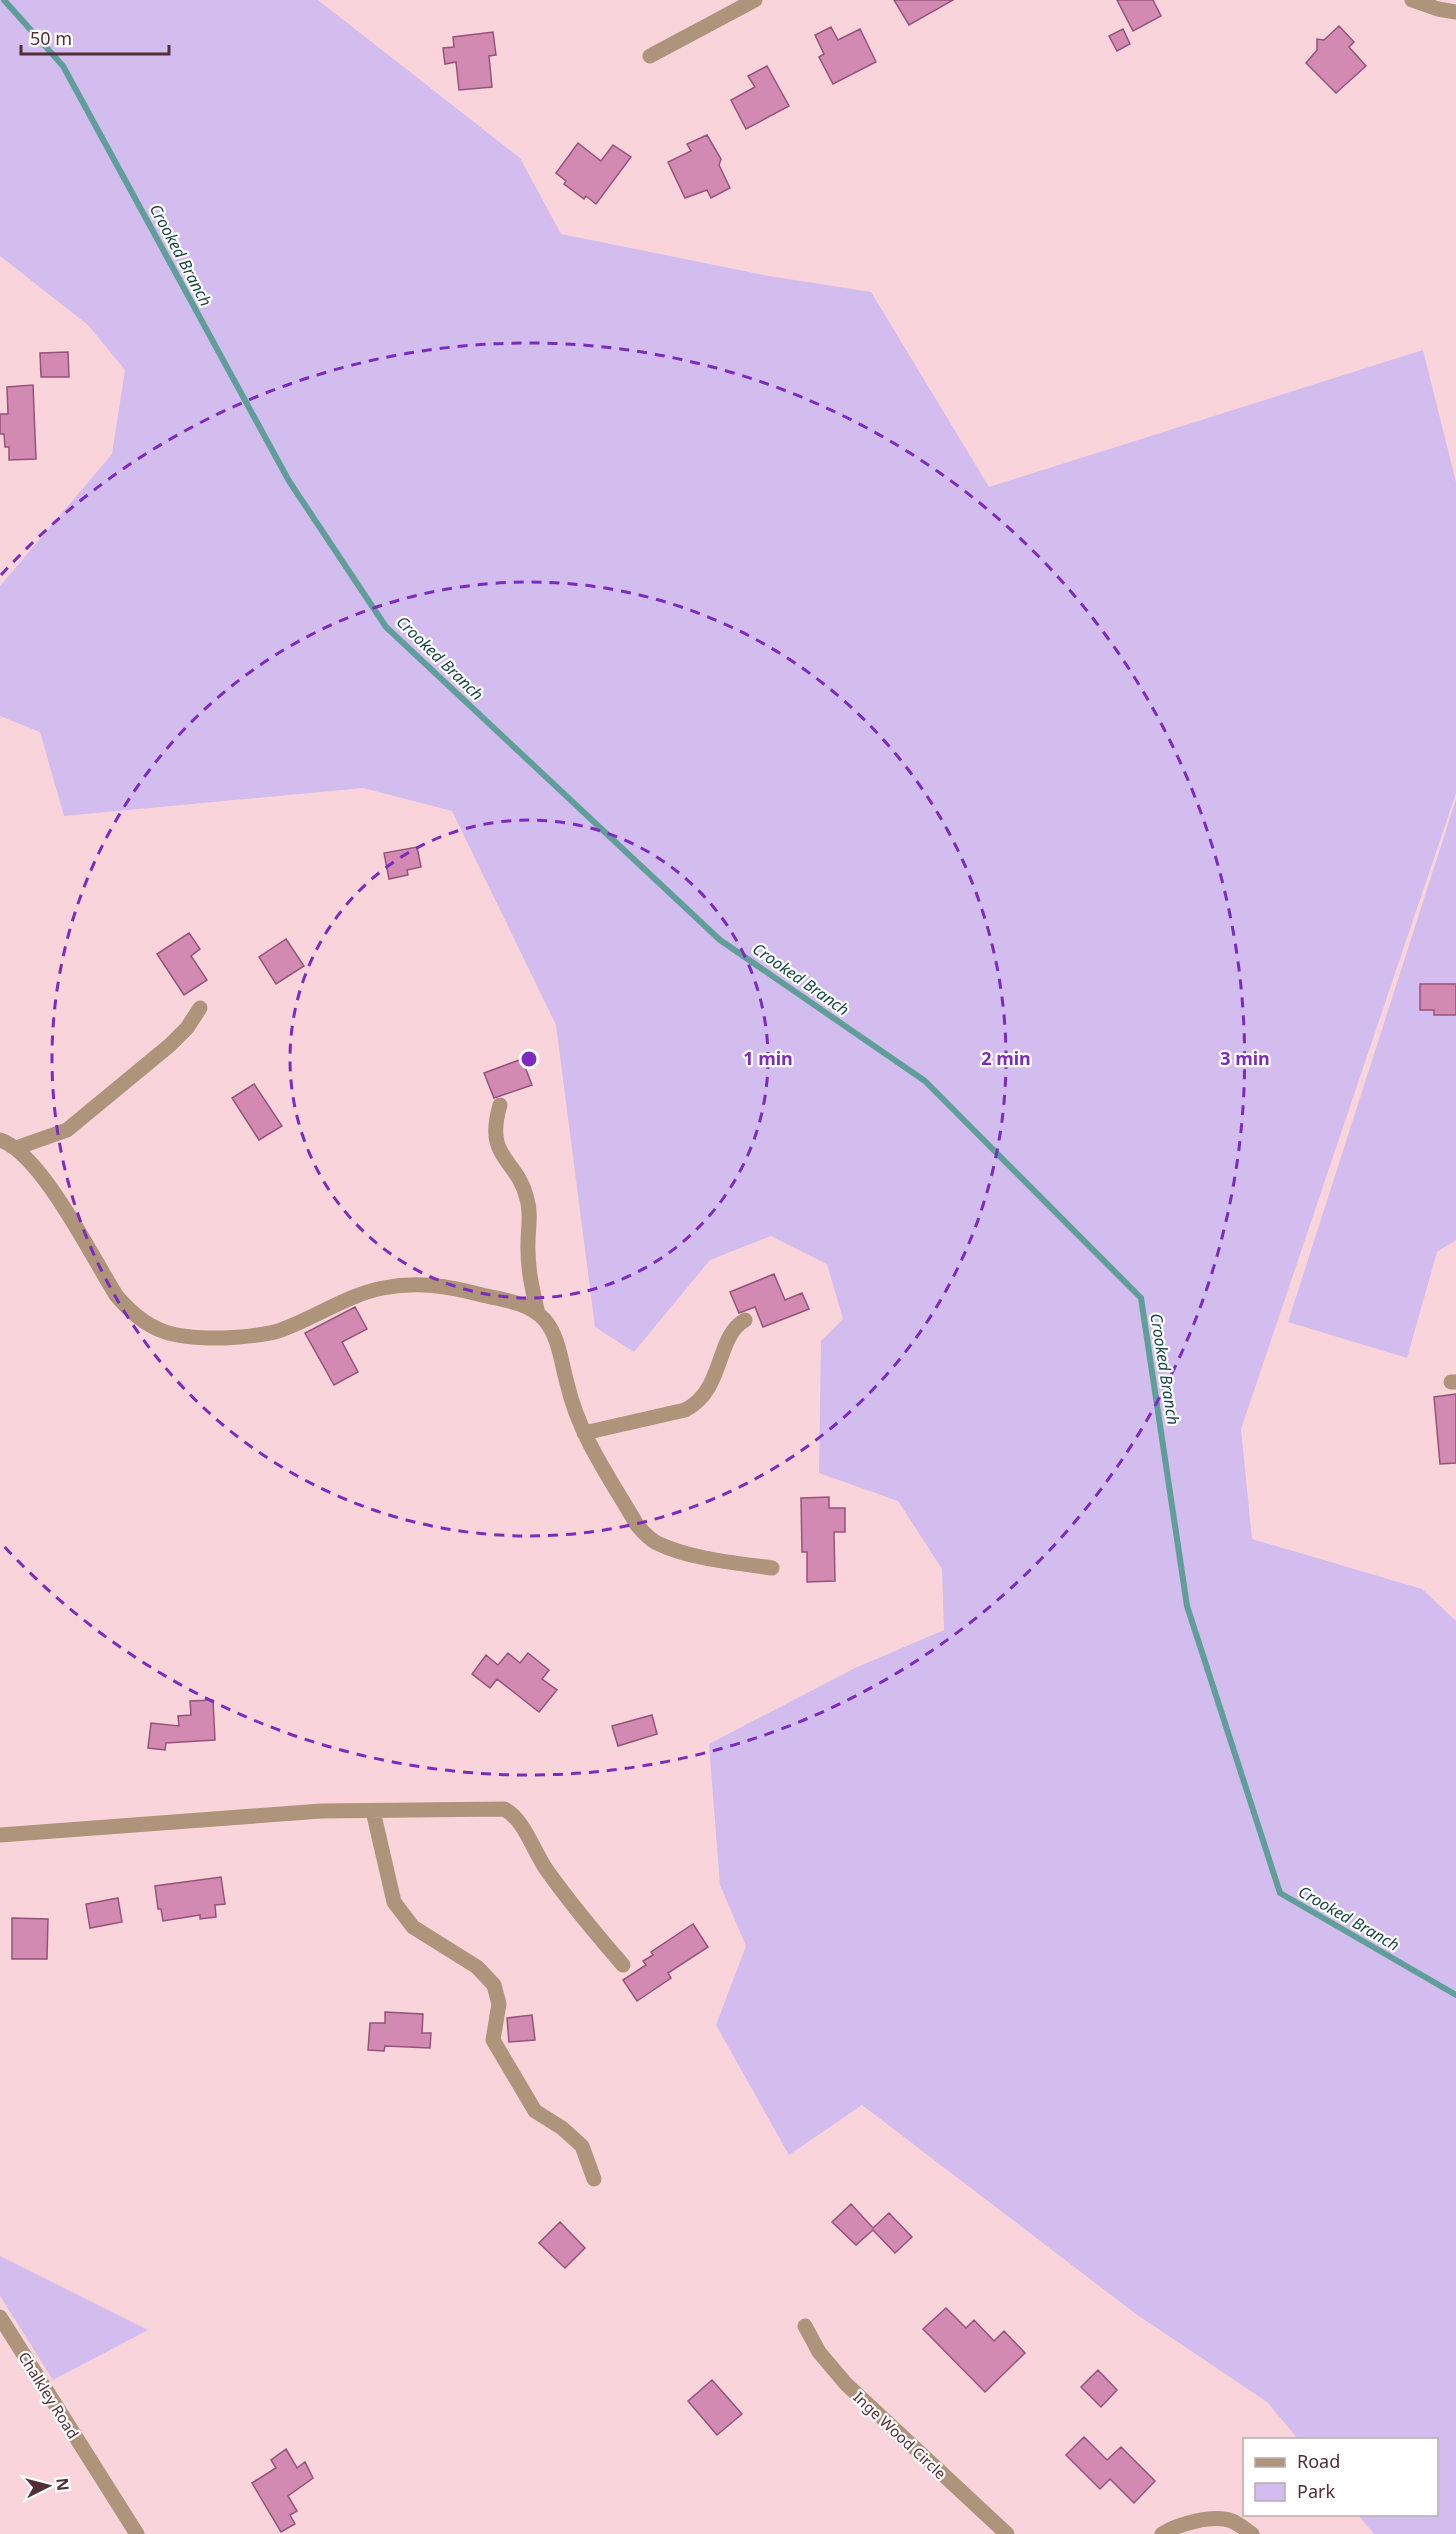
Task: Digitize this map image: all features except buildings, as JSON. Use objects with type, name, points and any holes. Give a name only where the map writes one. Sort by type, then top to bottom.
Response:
[{"type":"street","points":[[650,56],[755,0]]},
{"type":"street","points":[[1412,0],[1438,9],[1456,12]]},
{"type":"street","points":[[16,1148],[66,1130],[170,1045],[187,1028],[200,1008]]},
{"type":"street","points":[[500,1105],[495,1121],[495,1137],[501,1156],[520,1181],[527,1198],[530,1216],[527,1247],[529,1276],[538,1314]]},
{"type":"street","points":[[0,1140],[16,1148],[53,1192],[116,1296],[130,1312],[150,1327],[170,1335],[191,1339],[252,1337],[279,1330],[365,1292],[411,1284],[451,1287],[525,1305],[538,1314],[556,1338],[573,1407],[584,1433],[637,1525],[647,1537],[658,1544],[681,1552],[772,1568]]},
{"type":"street","points":[[584,1433],[685,1410],[698,1404],[707,1394],[734,1329],[745,1320]]},
{"type":"street","points":[[0,1835],[321,1811],[504,1809],[512,1813],[547,1870],[591,1928],[623,1965]]},
{"type":"street","points":[[373,1811],[394,1902],[414,1927],[477,1967],[494,1985],[499,2004],[493,2040],[535,2111],[562,2128],[582,2146],[594,2178]]},
{"type":"street","name":"Chalkley Road","points":[[0,2317],[137,2534]]},
{"type":"street","name":"Inge Wood Circle","points":[[805,2326],[819,2352],[846,2384],[1006,2534]]},
{"type":"street","points":[[1162,2534],[1199,2520],[1231,2520],[1252,2534]]},
{"type":"green space","points":[[0,0],[318,0],[520,158],[561,234],[769,276],[871,292],[989,487],[1423,350],[1456,482],[1456,793],[1241,1429],[1252,1539],[1422,1589],[1456,1621],[1456,2534],[1374,2534],[1359,2516],[1438,2516],[1438,2438],[1297,2438],[1267,2402],[1136,2314],[862,2105],[789,2155],[716,2025],[746,1946],[720,1885],[709,1744],[855,1668],[944,1630],[942,1569],[898,1501],[819,1473],[821,1341],[843,1319],[827,1264],[771,1236],[710,1260],[634,1352],[595,1327],[556,1025],[452,811],[363,788],[64,816],[40,732],[0,716],[0,586],[112,454],[125,370],[88,325],[0,256]]},
{"type":"green space","points":[[1456,799],[1456,1240],[1437,1252],[1407,1358],[1288,1322]]},
{"type":"green space","points":[[0,2256],[148,2330],[53,2380],[0,2296]]},
{"type":"waterway","name":"Crooked Branch","points":[[4,0],[63,66],[289,481],[386,627],[720,940],[925,1081],[1141,1298],[1187,1606],[1280,1893],[1456,1995]]}]
